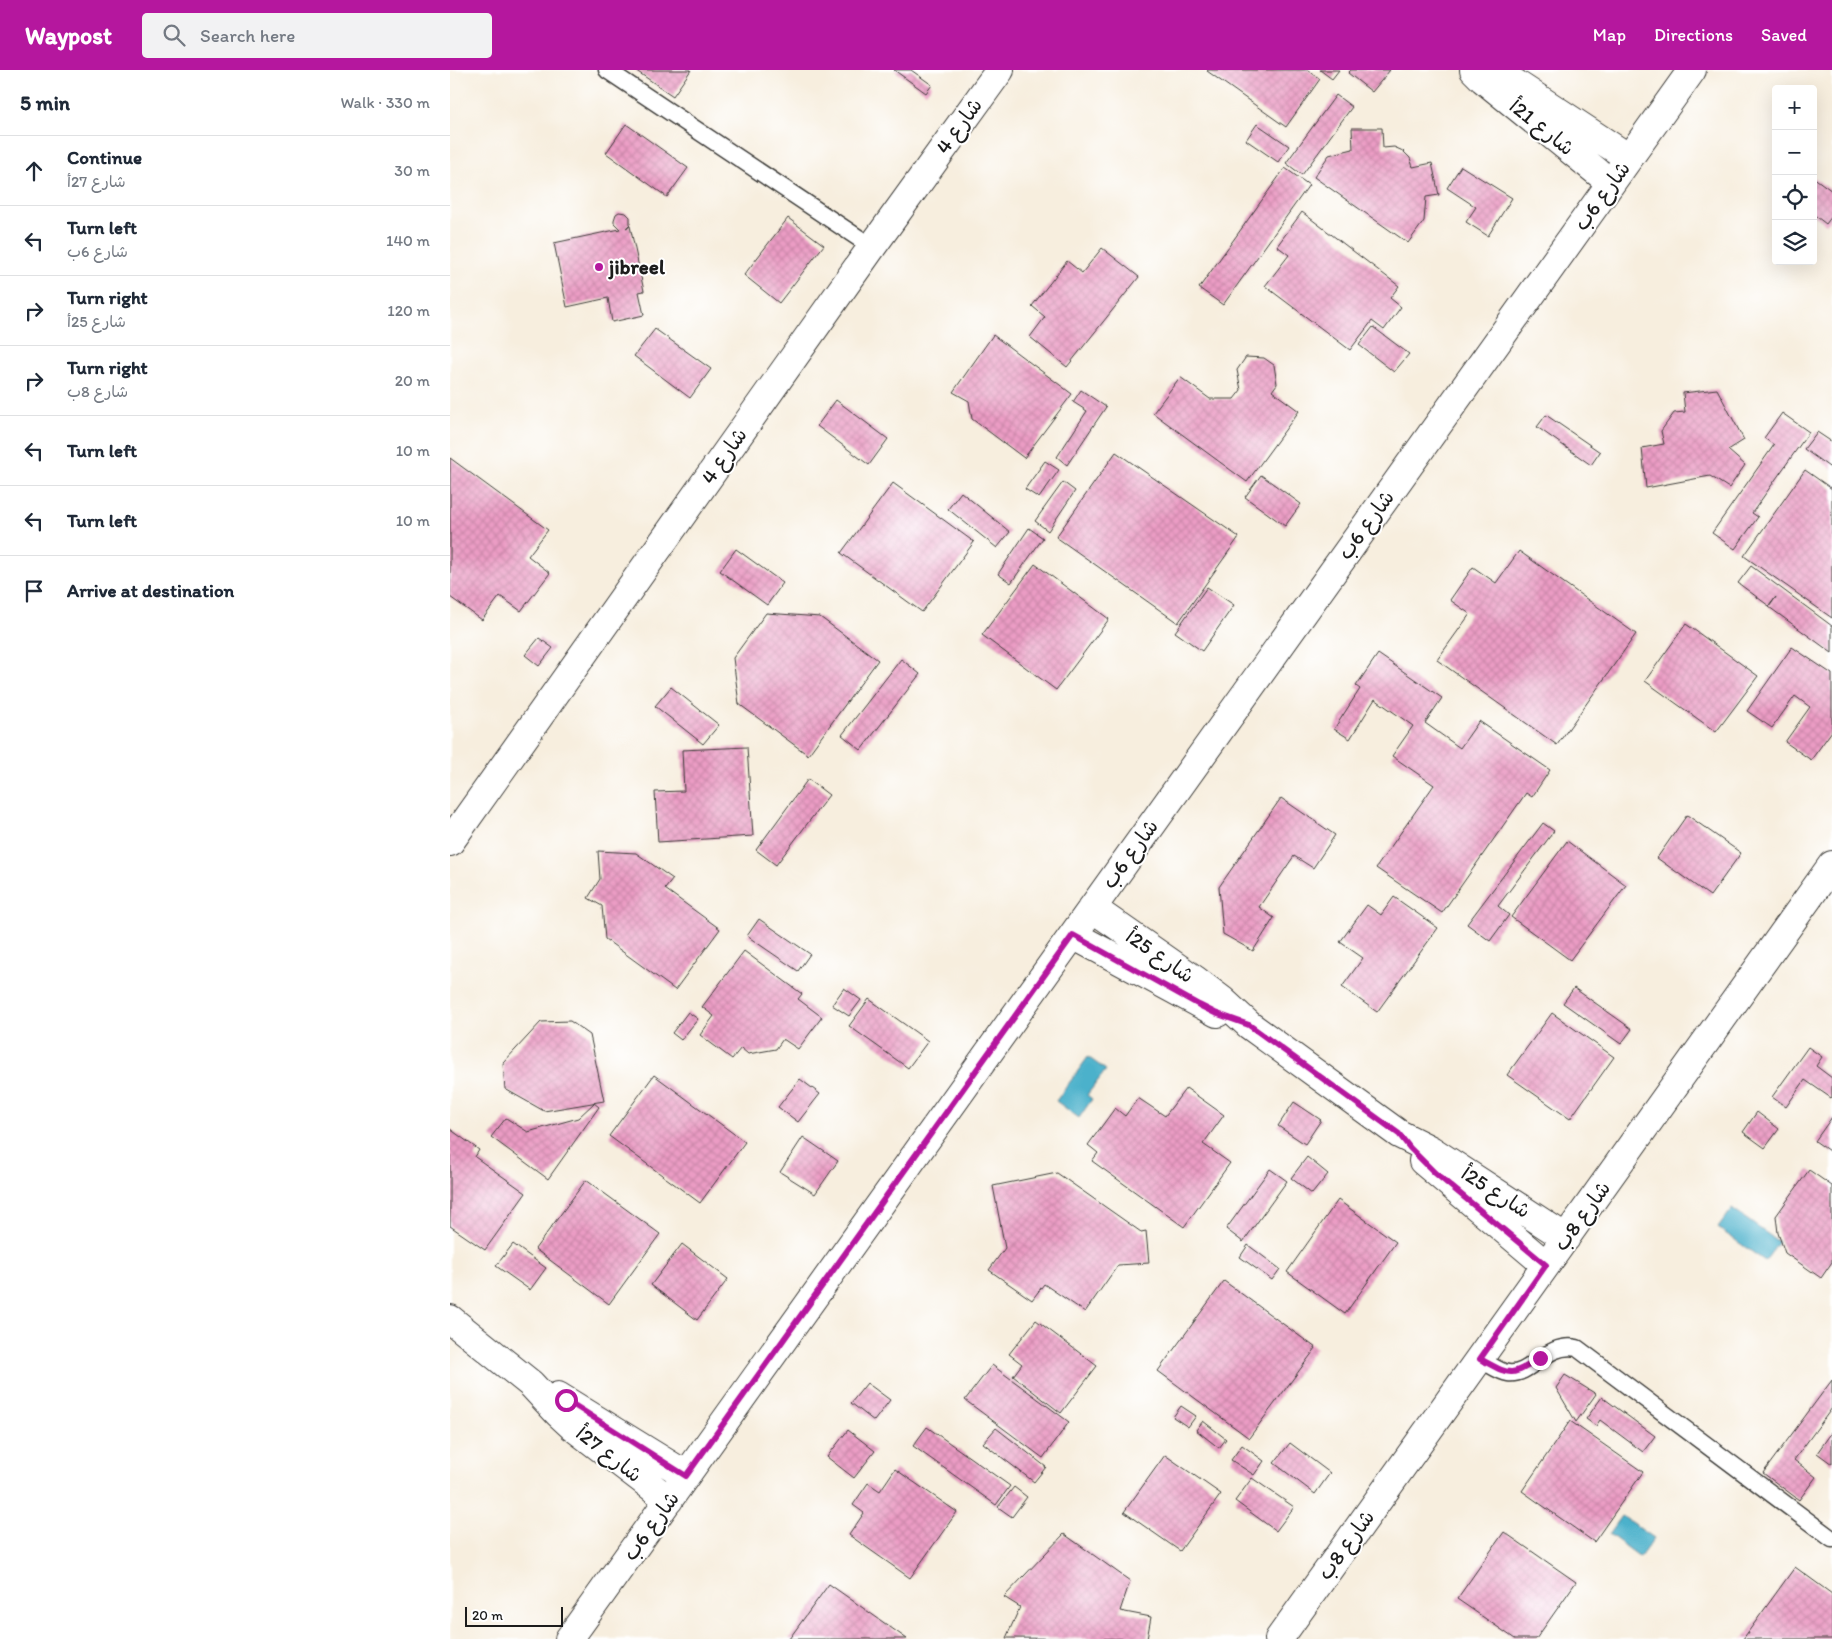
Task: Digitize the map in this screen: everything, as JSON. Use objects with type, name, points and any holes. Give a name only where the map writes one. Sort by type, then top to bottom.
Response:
[{"type":"street","name":"شارع 4","points":[[450,842],[872,247],[1000,70]]},
{"type":"street","name":"شارع 21أ","points":[[1474,70],[1611,183]]},
{"type":"street","name":"شارع 21أ","points":[[1495,70],[1629,158]]},
{"type":"street","name":"شارع 6ب","points":[[569,1639],[1692,70]]},
{"type":"street","name":"شارع 8ب","points":[[1279,1639],[1832,866]]},
{"type":"street","name":"شارع 25أ","points":[[1092,908],[1223,1001],[1249,1025],[1399,1134],[1431,1150],[1566,1238]]},
{"type":"street","name":"شارع 25أ","points":[[1073,935],[1207,1009],[1249,1025]]},
{"type":"street","name":"شارع 25أ","points":[[1399,1134],[1435,1173],[1546,1265]]},
{"type":"street","name":"شارع 27أ","points":[[450,1319],[531,1384],[572,1426],[669,1500]]},
{"type":"street","name":"شارع 27أ","points":[[531,1384],[566,1400],[686,1476]]},
{"type":"lane","points":[[607,70],[872,247]]},
{"type":"lane","points":[[1480,1359],[1506,1373],[1514,1373],[1559,1348],[1568,1346],[1577,1348],[1832,1539]]},
{"type":"water","points":[[1088,1057],[1106,1070],[1087,1095],[1092,1099],[1079,1118],[1056,1101]]},
{"type":"water","points":[[1732,1209],[1779,1242],[1765,1261],[1718,1228]]},
{"type":"water","points":[[1622,1516],[1654,1538],[1640,1557],[1609,1534]]},
{"type":"building","points":[[635,70],[691,70],[673,96]]},
{"type":"building","points":[[894,70],[911,70],[932,85],[926,93]]},
{"type":"building","points":[[1208,70],[1308,70],[1320,79],[1286,127]]},
{"type":"building","points":[[1320,70],[1339,70],[1332,79]]},
{"type":"building","points":[[1351,70],[1390,70],[1372,92],[1348,73]]},
{"type":"building","points":[[1336,95],[1352,107],[1302,175],[1286,163]]},
{"type":"building","points":[[626,124],[688,168],[667,197],[606,153]]},
{"type":"building","points":[[1257,124],[1289,146],[1278,162],[1246,140]]},
{"type":"building","points":[[1352,128],[1382,128],[1383,148],[1394,147],[1403,151],[1410,158],[1413,167],[1432,163],[1439,195],[1426,197],[1424,221],[1408,243],[1314,177],[1329,155],[1353,149]]},
{"type":"building","points":[[1461,166],[1512,198],[1488,236],[1466,222],[1476,207],[1447,188]]},
{"type":"building","points":[[1285,168],[1309,185],[1223,305],[1199,288]]},
{"type":"building","points":[[1817,180],[1832,191],[1832,216],[1826,224],[1817,217]]},
{"type":"building","name":"jibreel","points":[[619,212],[626,213],[630,217],[630,224],[626,228],[630,226],[644,291],[639,292],[644,315],[612,322],[608,298],[567,307],[554,243],[620,229],[614,223],[616,214]]},
{"type":"building","points":[[1302,212],[1399,286],[1390,298],[1401,307],[1384,330],[1372,321],[1350,350],[1265,286],[1289,255],[1277,246]]},
{"type":"building","points":[[788,218],[824,245],[779,303],[744,275]]},
{"type":"building","points":[[1102,248],[1139,277],[1067,367],[1030,337],[1045,317],[1032,306],[1067,261],[1082,273]]},
{"type":"building","points":[[1373,327],[1409,354],[1394,372],[1359,345]]},
{"type":"building","points":[[655,329],[711,369],[690,398],[634,356]]},
{"type":"building","points":[[993,335],[1072,394],[1024,458],[972,419],[969,401],[953,392]]},
{"type":"building","points":[[1246,357],[1264,358],[1274,365],[1277,384],[1272,391],[1299,411],[1247,482],[1153,413],[1180,377],[1210,399],[1234,399],[1241,390],[1237,370]]},
{"type":"building","points":[[1717,389],[1744,440],[1728,450],[1745,465],[1729,488],[1710,476],[1646,488],[1642,448],[1664,444],[1661,431],[1674,413],[1685,412],[1683,393]]},
{"type":"building","points":[[1081,390],[1106,407],[1067,465],[1057,457],[1087,411],[1073,402]]},
{"type":"building","points":[[836,400],[888,439],[869,465],[817,426]]},
{"type":"building","points":[[1782,413],[1809,432],[1752,513],[1758,517],[1735,549],[1712,533],[1774,445],[1764,438]]},
{"type":"building","points":[[1546,415],[1600,452],[1591,465],[1537,427]]},
{"type":"building","points":[[1817,432],[1832,442],[1832,469],[1804,449]]},
{"type":"building","points":[[1116,452],[1239,537],[1178,623],[1056,537]]},
{"type":"building","points":[[450,458],[548,530],[528,556],[550,573],[521,611],[500,596],[482,620],[450,597]]},
{"type":"building","points":[[1045,461],[1059,470],[1039,498],[1025,489]]},
{"type":"building","points":[[1805,470],[1832,489],[1832,618],[1744,556]]},
{"type":"building","points":[[1261,475],[1301,504],[1285,526],[1245,497]]},
{"type":"building","points":[[1063,482],[1075,491],[1048,531],[1035,521]]},
{"type":"building","points":[[893,483],[974,542],[922,612],[841,553]]},
{"type":"building","points":[[961,492],[1010,532],[997,548],[948,509]]},
{"type":"building","points":[[1029,528],[1043,538],[1011,583],[998,574]]},
{"type":"building","points":[[736,549],[783,583],[767,605],[720,571]]},
{"type":"building","points":[[1519,551],[1636,634],[1557,745],[1437,660],[1470,614],[1450,600],[1473,567],[1496,583]]},
{"type":"building","points":[[1035,564],[1109,619],[1056,690],[982,635]]},
{"type":"building","points":[[1751,566],[1832,626],[1832,653],[1769,607],[1776,597],[1769,606],[1738,583]]},
{"type":"building","points":[[1207,587],[1234,605],[1202,651],[1175,632]]},
{"type":"building","points":[[766,613],[820,617],[878,660],[808,755],[739,704],[733,658]]},
{"type":"building","points":[[1686,624],[1758,676],[1716,732],[1645,681]]},
{"type":"building","points":[[539,638],[553,648],[539,666],[525,655]]},
{"type":"building","points":[[1792,647],[1832,674],[1832,731],[1811,760],[1785,742],[1810,707],[1795,696],[1772,728],[1747,711]]},
{"type":"building","points":[[1378,654],[1442,698],[1425,723],[1460,748],[1479,721],[1550,770],[1532,797],[1526,793],[1442,913],[1376,868],[1434,785],[1392,756],[1413,726],[1375,699],[1350,739],[1334,729],[1360,689],[1356,686]]},
{"type":"building","points":[[901,659],[920,674],[861,750],[842,735]]},
{"type":"building","points":[[671,687],[719,725],[703,744],[655,706]]},
{"type":"building","points":[[747,747],[753,836],[658,842],[655,792],[684,791],[682,750]]},
{"type":"building","points":[[808,779],[829,795],[776,865],[756,850]]},
{"type":"building","points":[[1281,798],[1335,835],[1313,868],[1294,856],[1259,907],[1274,918],[1253,951],[1223,934],[1219,887]]},
{"type":"building","points":[[1687,815],[1741,853],[1710,896],[1657,858]]},
{"type":"building","points":[[1543,823],[1554,831],[1498,906],[1509,915],[1490,941],[1467,924]]},
{"type":"building","points":[[1567,841],[1626,885],[1570,960],[1511,917]]},
{"type":"building","points":[[598,851],[636,853],[673,879],[665,889],[720,929],[675,990],[605,939],[602,906],[588,898],[600,879]]},
{"type":"building","points":[[1394,897],[1438,928],[1377,1012],[1342,987],[1363,958],[1340,942],[1367,905],[1381,915]]},
{"type":"building","points":[[759,919],[810,954],[798,971],[747,936]]},
{"type":"building","points":[[744,951],[802,994],[798,999],[822,1017],[798,1049],[783,1039],[776,1049],[748,1054],[741,1048],[732,1059],[700,1035],[714,1016],[702,1007]]},
{"type":"building","points":[[844,988],[861,1000],[849,1016],[832,1005]]},
{"type":"building","points":[[1574,988],[1632,1029],[1621,1044],[1563,1003]]},
{"type":"building","points":[[869,999],[928,1041],[908,1068],[849,1026]]},
{"type":"building","points":[[688,1012],[698,1019],[681,1040],[672,1033]]},
{"type":"building","points":[[1552,1013],[1614,1057],[1570,1119],[1507,1075]]},
{"type":"building","points":[[570,1021],[590,1035],[604,1101],[544,1111],[505,1089],[503,1063],[541,1022]]},
{"type":"building","points":[[1808,1047],[1822,1057],[1816,1066],[1832,1078],[1832,1097],[1805,1080],[1786,1107],[1772,1097]]},
{"type":"building","points":[[654,1075],[745,1142],[700,1203],[609,1136]]},
{"type":"building","points":[[800,1079],[820,1094],[798,1122],[778,1107]]},
{"type":"building","points":[[1186,1088],[1224,1115],[1203,1144],[1230,1163],[1184,1227],[1092,1161],[1098,1153],[1088,1145],[1115,1108],[1125,1116],[1138,1098],[1165,1116]]},
{"type":"building","points":[[1294,1102],[1321,1120],[1305,1144],[1278,1126]]},
{"type":"building","points":[[594,1103],[599,1107],[548,1179],[491,1137],[506,1118],[528,1132],[578,1118]]},
{"type":"building","points":[[1757,1112],[1779,1129],[1765,1148],[1743,1132]]},
{"type":"building","points":[[1832,1117],[1832,1153],[1815,1141]]},
{"type":"building","points":[[450,1129],[479,1150],[475,1157],[526,1193],[485,1250],[450,1226]]},
{"type":"building","points":[[803,1137],[838,1161],[815,1194],[780,1172]]},
{"type":"building","points":[[1307,1157],[1328,1174],[1312,1194],[1291,1178]]},
{"type":"building","points":[[1270,1169],[1287,1181],[1243,1242],[1226,1229]]},
{"type":"building","points":[[1809,1170],[1832,1186],[1832,1262],[1821,1278],[1785,1253],[1778,1233],[1776,1216]]},
{"type":"building","points":[[1057,1173],[1141,1232],[1146,1231],[1149,1263],[1118,1265],[1085,1312],[1044,1284],[1032,1300],[989,1270],[1005,1248],[993,1186]]},
{"type":"building","points":[[586,1180],[660,1234],[609,1304],[535,1249]]},
{"type":"building","points":[[1338,1200],[1396,1242],[1345,1314],[1287,1272]]},
{"type":"building","points":[[513,1244],[546,1268],[530,1290],[496,1266]]},
{"type":"building","points":[[682,1244],[728,1279],[697,1320],[651,1285]]},
{"type":"building","points":[[1248,1245],[1280,1269],[1272,1280],[1240,1257]]},
{"type":"building","points":[[1224,1281],[1316,1348],[1249,1438],[1158,1371]]},
{"type":"building","points":[[1036,1320],[1097,1366],[1061,1413],[1013,1376],[1022,1364],[1009,1354]]},
{"type":"building","points":[[992,1365],[1069,1422],[1043,1458],[965,1400]]},
{"type":"building","points":[[1565,1375],[1596,1394],[1576,1422],[1556,1388]]},
{"type":"building","points":[[1832,1380],[1832,1408],[1794,1460],[1816,1477],[1799,1500],[1763,1473]]},
{"type":"building","points":[[867,1383],[890,1400],[874,1421],[851,1403]]},
{"type":"building","points":[[1602,1397],[1655,1436],[1643,1452],[1600,1420],[1596,1426],[1586,1419]]},
{"type":"building","points":[[1181,1406],[1196,1416],[1188,1427],[1173,1417]]},
{"type":"building","points":[[1203,1421],[1226,1439],[1219,1448],[1196,1430]]},
{"type":"building","points":[[1570,1421],[1643,1472],[1594,1542],[1522,1491]]},
{"type":"building","points":[[927,1427],[1010,1486],[996,1505],[913,1446]]},
{"type":"building","points":[[996,1428],[1046,1467],[1034,1482],[983,1443]]},
{"type":"building","points":[[848,1430],[875,1451],[854,1478],[827,1457]]},
{"type":"building","points":[[1832,1432],[1832,1464],[1817,1453]]},
{"type":"building","points":[[1290,1443],[1330,1473],[1315,1494],[1274,1463]]},
{"type":"building","points":[[1242,1445],[1264,1461],[1254,1475],[1231,1460]]},
{"type":"building","points":[[1165,1455],[1221,1494],[1180,1551],[1124,1512]]},
{"type":"building","points":[[895,1469],[957,1512],[910,1578],[849,1535],[864,1513],[853,1505],[868,1483],[880,1491]]},
{"type":"building","points":[[1252,1478],[1294,1507],[1276,1531],[1235,1501]]},
{"type":"building","points":[[1014,1487],[1027,1497],[1012,1517],[998,1507]]},
{"type":"building","points":[[1504,1532],[1576,1582],[1536,1639],[1515,1639],[1457,1599]]},
{"type":"building","points":[[1064,1534],[1130,1581],[1120,1611],[1151,1617],[1147,1639],[1006,1638],[1020,1607],[1004,1597]]},
{"type":"building","points":[[1795,1567],[1832,1594],[1832,1639],[1743,1639]]},
{"type":"building","points":[[829,1584],[907,1639],[789,1639]]},
{"type":"place","name":"jibreel","points":[[599,267]]},
{"type":"route","points":[[566,1400],[686,1476],[1073,935],[1199,1005],[1249,1025],[1399,1134],[1435,1173],[1546,1265],[1480,1359],[1506,1373],[1514,1373],[1524,1369],[1540,1358]]}]
